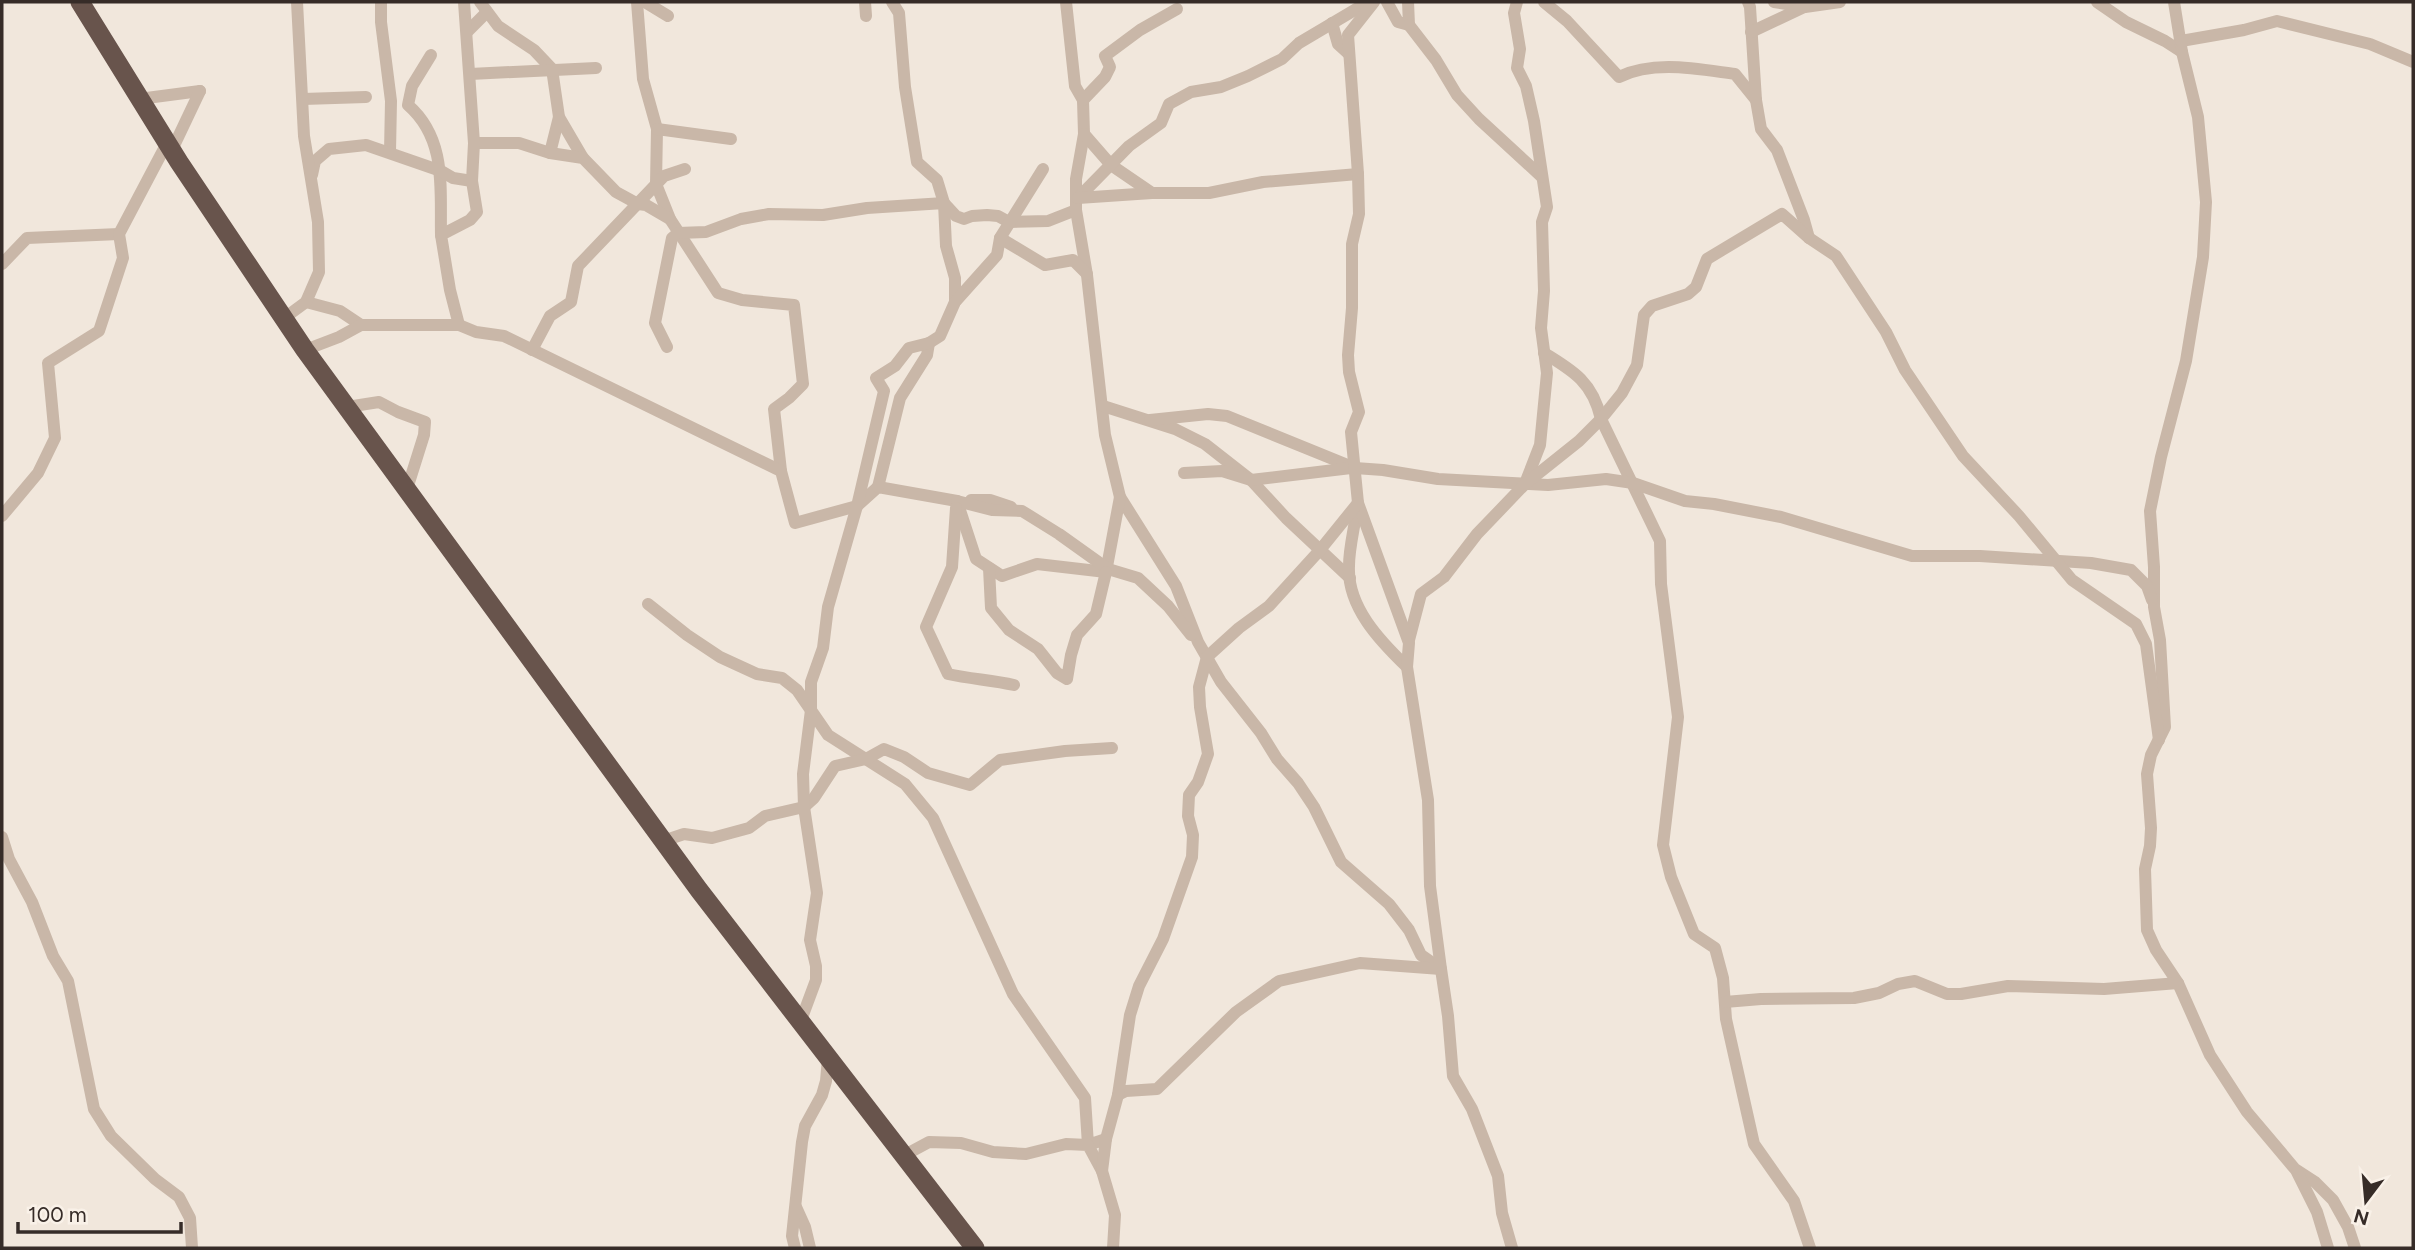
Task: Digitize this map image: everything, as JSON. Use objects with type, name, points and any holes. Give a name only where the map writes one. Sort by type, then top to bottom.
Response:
[{"type":"highway","points":[[80,2],[169,146],[305,350],[663,841],[975,1248]]},
{"type":"street","points":[[284,319],[306,302],[319,272],[318,222],[304,136],[297,2]]},
{"type":"street","points":[[381,2],[390,101],[390,152]]},
{"type":"street","points":[[441,235],[470,220],[477,212],[472,181],[472,27],[464,2]]},
{"type":"street","points":[[637,2],[643,79],[657,129],[656,184],[670,219],[718,293],[742,300],[794,305],[803,384],[774,409],[781,471],[795,523],[857,506],[878,487],[900,398],[927,355],[929,343]]},
{"type":"street","points":[[645,2],[668,16]]},
{"type":"street","points":[[865,2],[866,16]]},
{"type":"street","points":[[892,2],[899,13],[905,87],[917,162],[937,180],[944,203],[946,246],[955,278],[955,302]]},
{"type":"street","points":[[1066,2],[1075,86],[1083,100],[1084,134],[1076,179],[1077,204],[1105,435],[1120,497],[1176,586],[1198,642]]},
{"type":"street","points":[[944,203],[956,216],[964,219],[972,216],[998,216],[1010,222],[1048,221],[1077,204],[1129,146],[1161,123],[1169,104],[1191,92],[1221,87],[1282,59],[1299,43],[1368,2]]},
{"type":"street","points":[[1374,2],[1348,35],[1359,214],[1352,244],[1352,308],[1348,355],[1349,372],[1359,412],[1351,432],[1358,503],[1349,566],[1351,589],[1371,629],[1407,667]]},
{"type":"street","points":[[1387,2],[1398,22],[1409,25]]},
{"type":"street","points":[[1408,2],[1409,25],[1436,60],[1457,95],[1479,120],[1542,177]]},
{"type":"street","points":[[1517,2],[1514,13],[1520,49],[1517,68],[1526,86],[1534,121],[1546,206],[1542,222],[1544,291],[1541,328],[1547,373],[1540,445],[1524,484]]},
{"type":"street","points":[[1544,2],[1567,21],[1619,77],[1636,69],[1681,67],[1735,74],[1756,100]]},
{"type":"street","points":[[1748,2],[1761,129],[1777,150],[1809,238]]},
{"type":"street","points":[[1774,2],[1805,7]]},
{"type":"street","points":[[1751,32],[1805,7],[1840,2]]},
{"type":"street","points":[[2097,2],[2126,22],[2182,47],[2277,21],[2370,44],[2413,62]]},
{"type":"street","points":[[2154,607],[2150,511],[2186,361],[2203,257],[2206,202],[2198,117],[2174,2]]},
{"type":"street","points":[[472,27],[484,7],[498,26],[534,50],[552,69],[559,117],[583,158],[616,192],[670,219]]},
{"type":"street","points":[[1083,100],[1105,77],[1110,67],[1105,56],[1140,30],[1177,9]]},
{"type":"street","points":[[1332,23],[1338,44],[1349,54]]},
{"type":"street","points":[[472,27],[498,26]]},
{"type":"street","points":[[431,55],[412,86],[408,105],[422,117],[433,140],[441,171],[441,235],[459,325]]},
{"type":"street","points":[[470,74],[596,68]]},
{"type":"street","points":[[2,516],[38,473],[55,438],[48,363],[99,331],[123,258],[118,234],[200,92],[139,99]]},
{"type":"street","points":[[303,99],[366,97]]},
{"type":"street","points":[[550,153],[559,117]]},
{"type":"street","points":[[657,129],[731,139]]},
{"type":"street","points":[[1084,134],[1111,165],[1152,193]]},
{"type":"street","points":[[474,143],[519,143],[550,153],[583,158]]},
{"type":"street","points":[[310,182],[315,162],[329,149],[366,145],[441,171],[453,178],[472,181]]},
{"type":"street","points":[[532,350],[550,316],[571,302],[578,266],[664,176],[685,169]]},
{"type":"street","points":[[800,1023],[816,980],[810,940],[817,893],[804,807],[803,774],[811,710],[811,682],[822,648],[828,607],[857,506],[884,391],[876,378],[895,366],[909,348],[929,343],[940,336],[955,302],[998,255],[1000,238],[1043,169]]},
{"type":"street","points":[[1077,204],[1152,193],[1209,193],[1263,182],[1358,174]]},
{"type":"street","points":[[667,346],[656,323],[672,238],[678,233],[706,232],[741,219],[769,214],[823,215],[867,208],[944,203]]},
{"type":"street","points":[[1512,1248],[1502,1213],[1498,1175],[1472,1109],[1453,1076],[1448,1016],[1430,886],[1428,800],[1407,667],[1410,629],[1421,594],[1444,577],[1477,534],[1524,484],[1579,441],[1622,393],[1637,365],[1644,315],[1652,306],[1688,294],[1696,287],[1707,260],[1782,214],[1809,238],[1836,256],[1886,332],[1905,370],[1963,456],[2019,516],[2072,580],[2136,624],[2146,644],[2159,740]]},
{"type":"street","points":[[2,264],[27,238],[118,234]]},
{"type":"street","points":[[1000,238],[1045,265],[1073,260],[1087,275]]},
{"type":"street","points":[[306,302],[340,311],[361,325]]},
{"type":"street","points":[[305,350],[361,325],[459,325],[476,332],[504,336],[781,471]]},
{"type":"street","points":[[1544,353],[1576,372],[1597,399],[1601,419],[1660,541],[1661,584],[1678,717],[1663,845],[1671,877],[1694,934],[1715,948],[1723,978],[1726,1019],[1754,1144],[1794,1201],[1810,1248]]},
{"type":"street","points":[[346,407],[379,402],[425,422],[424,435],[407,489]]},
{"type":"street","points":[[1103,406],[1175,429],[1205,444],[1251,480],[1286,518],[1350,578]]},
{"type":"street","points":[[1150,420],[1208,414],[1227,416],[1355,468]]},
{"type":"street","points":[[1184,474],[1222,471],[1251,480],[1355,468],[1438,479],[1524,484],[1548,485],[1606,479],[1633,483],[1685,501],[1781,517],[1912,556],[1980,556],[2091,563],[2131,569],[2147,586],[2154,607],[2160,640],[2165,727],[2151,755],[2147,774],[2151,828],[2145,869],[2147,930],[2156,950],[2178,983],[2210,1055],[2248,1112],[2295,1169],[2317,1212],[2328,1248]]},
{"type":"street","points":[[878,487],[957,501],[990,500],[1022,511],[1059,534],[1107,571]]},
{"type":"street","points":[[989,568],[991,608],[1009,630],[1038,649],[1057,673],[1067,679],[1077,635],[1096,614],[1107,571],[1120,497]]},
{"type":"street","points":[[957,501],[976,559],[1002,576],[1037,564],[1107,571],[1138,578],[1168,606],[1198,642],[1221,682],[1314,807],[1341,862],[1389,904],[1409,930],[1421,955],[1441,969]]},
{"type":"street","points":[[957,501],[952,566],[926,627],[948,674],[1014,685]]},
{"type":"street","points":[[1102,1171],[1106,1139],[1118,1095],[1130,1015],[1139,986],[1163,939],[1192,857],[1189,795],[1198,782],[1208,754],[1199,687],[1207,657],[1269,606],[1358,503]]},
{"type":"street","points":[[1358,503],[1409,643]]},
{"type":"street","points":[[648,604],[720,657],[757,674],[782,678],[797,690],[828,734],[905,784],[933,818],[1013,994],[1085,1098],[1088,1145],[1102,1171],[1115,1215],[1113,1248]]},
{"type":"street","points":[[663,841],[684,834],[712,838],[749,828],[765,816],[804,807],[814,798],[835,766],[866,760],[884,749],[904,757],[928,773],[970,785],[1000,760],[1112,748]]},
{"type":"street","points":[[2,837],[9,859],[32,902],[53,956],[68,981],[94,1109],[111,1136],[155,1180],[179,1196],[190,1218],[192,1248]]},
{"type":"street","points":[[1118,1095],[1126,1091],[1157,1089],[1236,1012],[1279,981],[1360,963],[1441,969]]},
{"type":"street","points":[[1725,1002],[1854,998],[1914,981],[1947,994],[2008,986],[2105,989],[2178,983]]},
{"type":"street","points":[[795,1248],[792,1236],[802,1142],[805,1126],[827,1081],[828,1058]]},
{"type":"street","points":[[903,1156],[929,1142],[961,1143],[993,1152],[1026,1154],[1066,1144],[1088,1145],[1106,1139]]},
{"type":"street","points":[[2295,1169],[2315,1182],[2333,1200],[2348,1227],[2355,1248]]},
{"type":"street","points":[[796,1206],[810,1248]]}]
